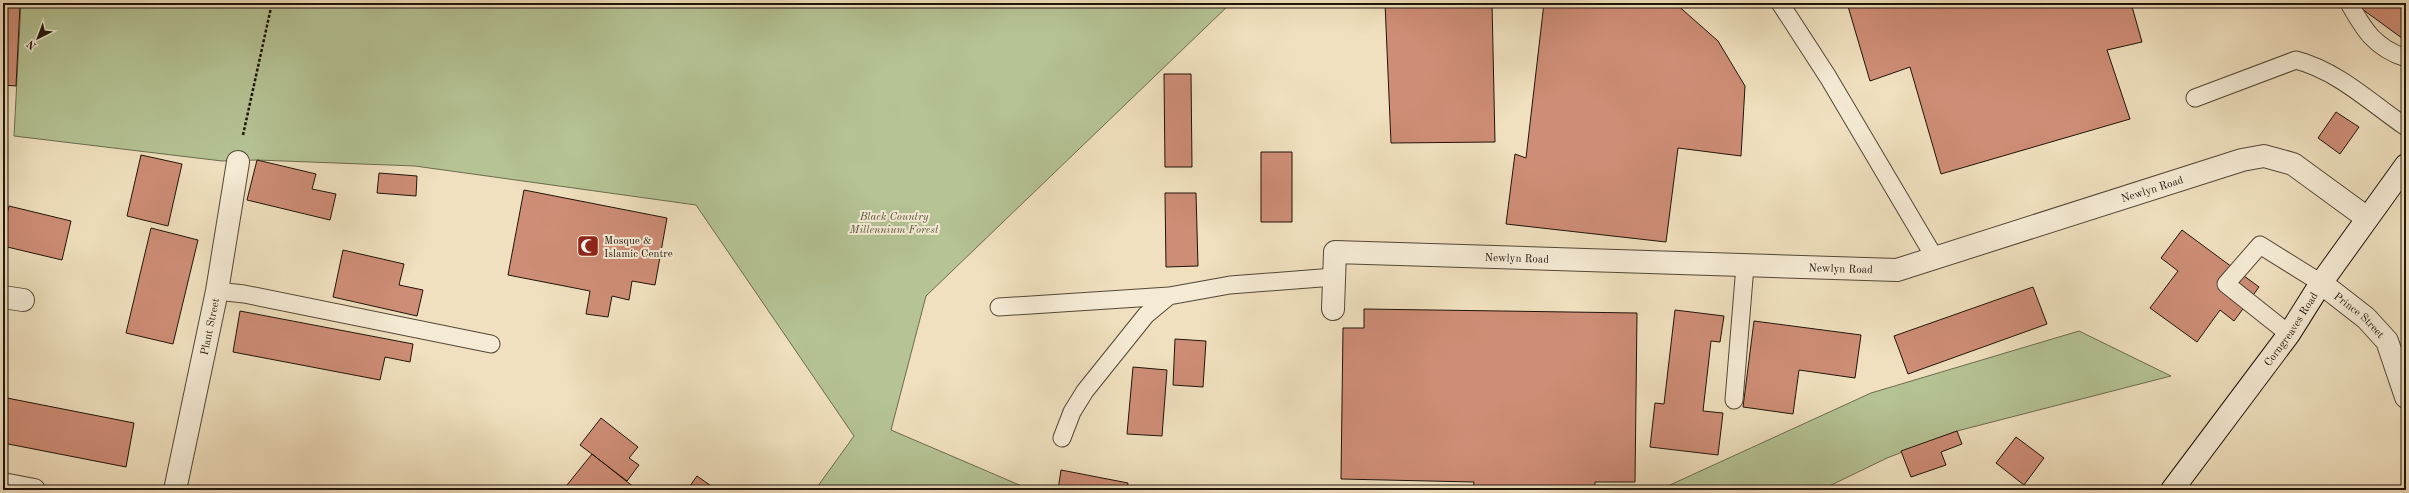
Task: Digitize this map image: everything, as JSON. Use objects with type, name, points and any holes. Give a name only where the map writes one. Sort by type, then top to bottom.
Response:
[{"type":"street","name":"Newlyn Road","points":[[1333,309],[1335,252],[1897,270],[2242,160],[2264,156],[2293,164],[2367,218]]},
{"type":"street","name":"Plant Street","points":[[175,490],[217,292],[238,162]]},
{"type":"street","name":"Corngreaves Road","points":[[2172,490],[2289,334],[2321,284],[2406,165]]},
{"type":"street","name":"Prince Street","points":[[2321,284],[2366,318],[2387,341],[2406,396]]},
{"type":"street","points":[[3,484],[34,490]]},
{"type":"lane","points":[[1780,3],[1828,77],[1935,258]]},
{"type":"lane","points":[[2349,3],[2364,29],[2377,42],[2390,52],[2406,58]]},
{"type":"lane","points":[[2195,98],[2296,60],[2313,65],[2333,75],[2406,127]]},
{"type":"lane","points":[[2289,334],[2226,284],[2260,244],[2321,284]]},
{"type":"lane","points":[[1734,400],[1745,266]]},
{"type":"lane","points":[[999,307],[1169,296],[1230,285],[1334,277]]},
{"type":"lane","points":[[217,292],[244,294],[491,344]]},
{"type":"lane","points":[[1062,438],[1072,412],[1085,391],[1146,316],[1169,296]]},
{"type":"path","points":[[238,162],[272,3]]},
{"type":"green space","name":"Black Country Millennium Forest","points":[[21,3],[1231,3],[926,296],[891,430],[1031,490],[815,490],[854,436],[696,205],[415,166],[257,160],[222,161],[14,136]]},
{"type":"green space","points":[[2079,331],[2171,376],[1957,431],[1887,458],[1821,490],[1659,490],[1871,393]]},
{"type":"building","points":[[1385,3],[1492,3],[1495,142],[1391,143]]},
{"type":"building","points":[[1544,3],[1675,3],[1718,41],[1745,86],[1741,156],[1678,148],[1666,242],[1506,224],[1515,154],[1526,158]]},
{"type":"building","points":[[1847,3],[2131,3],[2142,42],[2107,50],[2130,119],[1941,174],[1910,67],[1870,81]]},
{"type":"building","points":[[2367,3],[2406,3],[2406,41],[2362,9]]},
{"type":"building","points":[[3,4],[20,5],[16,86],[3,85]]},
{"type":"building","points":[[1164,74],[1191,74],[1192,167],[1165,167]]},
{"type":"building","points":[[2336,112],[2359,127],[2340,154],[2318,138]]},
{"type":"building","points":[[1261,152],[1292,152],[1292,222],[1261,222]]},
{"type":"building","points":[[141,155],[182,164],[168,226],[127,216]]},
{"type":"building","points":[[257,160],[316,174],[312,189],[336,194],[330,220],[247,200]]},
{"type":"building","points":[[379,173],[417,176],[416,196],[377,193]]},
{"type":"building","name":"Mosque & Islamic Centre","points":[[524,190],[667,218],[655,285],[632,281],[629,300],[612,296],[608,317],[586,314],[590,291],[508,275]]},
{"type":"building","points":[[1165,193],[1196,193],[1198,266],[1166,267]]},
{"type":"building","points":[[9,206],[71,221],[62,260],[3,246],[3,230]]},
{"type":"building","points":[[151,228],[198,240],[173,344],[126,333]]},
{"type":"building","points":[[2182,230],[2259,287],[2234,321],[2220,310],[2197,342],[2150,308],[2178,271],[2161,258]]},
{"type":"building","points":[[343,250],[404,264],[399,285],[423,290],[417,316],[333,297]]},
{"type":"building","points":[[2033,287],[2047,324],[1908,374],[1894,336]]},
{"type":"building","points":[[1364,309],[1637,313],[1635,482],[1595,482],[1595,490],[1473,490],[1474,482],[1341,479],[1343,328],[1364,328]]},
{"type":"building","points":[[1675,310],[1724,316],[1720,342],[1711,341],[1703,411],[1723,413],[1718,455],[1650,447],[1655,403],[1664,404]]},
{"type":"building","points":[[240,311],[413,344],[410,362],[385,357],[380,380],[233,352]]},
{"type":"building","points":[[1754,321],[1861,335],[1855,378],[1799,370],[1793,414],[1743,407]]},
{"type":"building","points":[[1175,339],[1206,341],[1203,387],[1173,385]]},
{"type":"building","points":[[1133,367],[1167,370],[1162,436],[1127,434]]},
{"type":"building","points":[[7,398],[134,423],[126,467],[3,443],[3,415]]},
{"type":"building","points":[[601,418],[638,447],[629,458],[639,465],[627,481],[580,445]]},
{"type":"building","points":[[1957,431],[1962,444],[1941,452],[1946,465],[1911,477],[1901,451]]},
{"type":"building","points":[[2016,437],[2044,458],[2024,485],[1996,463]]},
{"type":"building","points":[[592,454],[635,488],[633,490],[563,490]]},
{"type":"building","points":[[1061,470],[1128,483],[1127,490],[1058,490]]},
{"type":"building","points":[[697,476],[717,490],[687,490]]},
{"type":"place","name":"Mosque & Islamic Centre","points":[[588,246]]}]
